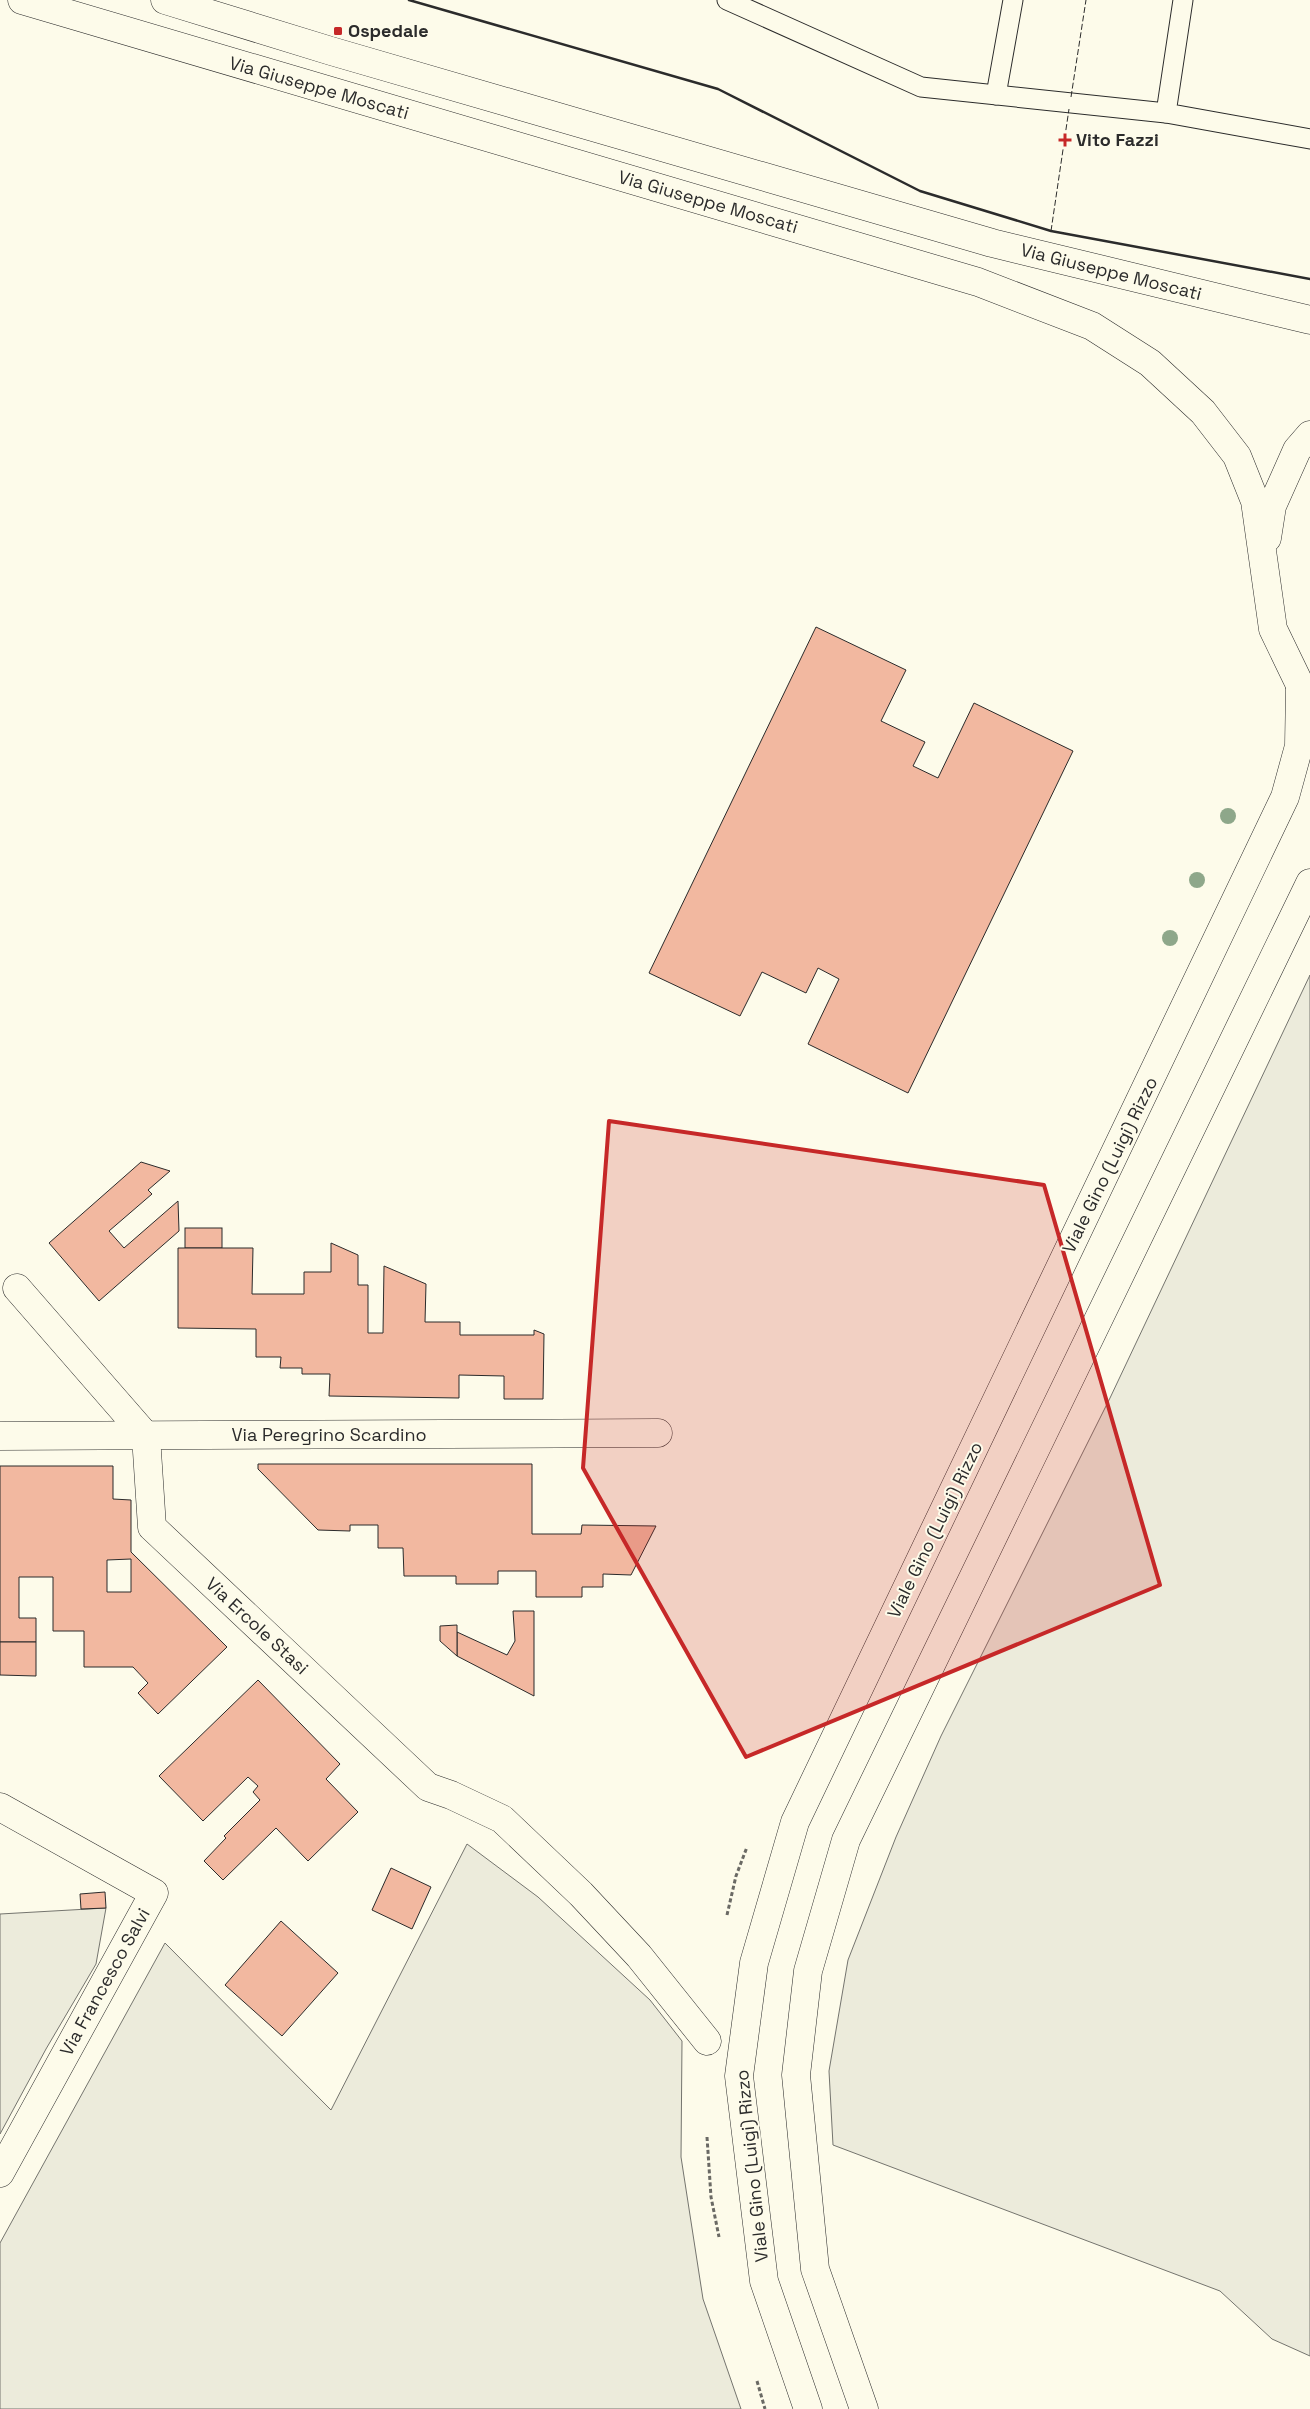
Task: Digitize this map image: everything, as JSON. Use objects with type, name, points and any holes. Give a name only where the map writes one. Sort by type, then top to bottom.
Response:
[{"type":"street","name":"Via Giuseppe Moscati","points":[[22,0],[978,282],[1092,326],[1150,363],[1203,412],[1237,456],[1255,501],[1273,629],[1305,691]]},
{"type":"street","name":"Via Giuseppe Moscati","points":[[165,0],[196,4],[331,51],[992,243],[1310,320]]},
{"type":"street","name":"Via Giuseppe Moscati","points":[[1263,567],[1272,506],[1297,450],[1310,435]]},
{"type":"street","name":"Viale Gino (Luigi) Rizzo","points":[[808,2409],[764,2281],[740,2076],[754,1963],[795,1822],[1285,797],[1299,746],[1305,691]]},
{"type":"street","points":[[864,2409],[815,2269],[796,2075],[808,1971],[846,1840],[1310,883]]},
{"type":"street","points":[[17,1288],[146,1436]]},
{"type":"street","name":"Via Peregrino Scardino","points":[[0,1436],[658,1433]]},
{"type":"street","name":"Via Ercole Stasi","points":[[146,1436],[152,1527],[428,1787],[451,1795],[502,1820],[581,1894],[639,1956],[707,2041]]},
{"type":"street","name":"Via Francesco Salvi","points":[[0,1807],[154,1893],[0,2173]]},
{"type":"lane","points":[[727,0],[922,87],[1166,113],[1310,139]]},
{"type":"lane","points":[[996,95],[1013,0]]},
{"type":"lane","points":[[1166,113],[1183,0]]},
{"type":"highlighted area","points":[[609,1121],[1044,1185],[1160,1585],[746,1757],[583,1468]]},
{"type":"shaded area","points":[[1310,975],[1310,2356],[1272,2339],[1220,2291],[833,2145],[829,2071],[848,1960],[896,1837],[941,1736],[1110,1398]]},
{"type":"shaded area","points":[[467,1844],[538,1897],[650,2000],[682,2041],[681,2157],[703,2299],[741,2409],[0,2409],[0,2243],[165,1943],[331,2110]]},
{"type":"shaded area","points":[[106,1908],[96,1964],[46,2049],[0,2134],[0,1914]]},
{"type":"building","points":[[816,627],[906,670],[881,721],[925,742],[913,766],[938,778],[974,703],[1073,751],[908,1093],[808,1044],[839,979],[818,968],[806,993],[762,972],[740,1016],[649,973]]},
{"type":"building","points":[[141,1162],[170,1171],[148,1190],[152,1194],[109,1231],[124,1248],[178,1201],[179,1231],[99,1301],[49,1243]]},
{"type":"building","points":[[185,1228],[222,1228],[222,1248],[185,1248]]},
{"type":"building","points":[[331,1243],[358,1255],[358,1285],[368,1285],[368,1333],[383,1333],[384,1266],[426,1284],[425,1322],[460,1322],[460,1335],[534,1335],[534,1330],[544,1334],[543,1399],[504,1399],[504,1376],[459,1375],[459,1398],[329,1396],[330,1374],[302,1374],[302,1368],[280,1368],[281,1357],[256,1357],[256,1329],[178,1328],[178,1248],[253,1248],[252,1294],[304,1294],[304,1272],[331,1272]]},
{"type":"building","points":[[258,1464],[532,1464],[532,1534],[581,1534],[582,1525],[656,1526],[631,1575],[603,1574],[603,1587],[582,1587],[582,1597],[536,1597],[536,1571],[498,1571],[498,1584],[456,1584],[456,1576],[404,1576],[403,1548],[378,1548],[378,1525],[350,1525],[350,1531],[318,1530],[258,1469]]},
{"type":"building","points":[[0,1466],[113,1466],[113,1499],[131,1500],[131,1552],[227,1647],[158,1714],[138,1693],[148,1683],[133,1667],[84,1667],[84,1631],[53,1631],[53,1577],[19,1577],[19,1618],[36,1618],[36,1642],[0,1642]],"holes":[[[131,1559],[131,1592],[107,1592],[107,1560]]]},
{"type":"building","points":[[513,1611],[534,1611],[534,1696],[457,1656],[457,1632],[507,1655],[515,1641]]},
{"type":"building","points":[[457,1625],[457,1656],[440,1641],[440,1626]]},
{"type":"building","points":[[0,1642],[36,1642],[36,1676],[0,1675]]},
{"type":"building","points":[[258,1680],[340,1764],[326,1779],[358,1812],[308,1861],[276,1828],[223,1880],[204,1861],[226,1838],[224,1836],[260,1800],[253,1792],[258,1786],[248,1777],[203,1821],[159,1776]]},
{"type":"building","points":[[391,1868],[431,1887],[412,1929],[372,1910]]},
{"type":"building","points":[[105,1892],[106,1908],[81,1909],[80,1894]]},
{"type":"building","points":[[281,1921],[338,1973],[282,2036],[225,1985]]},
{"type":"fence","points":[[1071,97],[1086,0]]},
{"type":"fence","points":[[1051,231],[1069,109]]},
{"type":"wall","points":[[409,0],[718,89],[920,191],[1051,231],[1310,279]]},
{"type":"place","name":"Ospedale","points":[[338,31]]},
{"type":"place","name":"Vito Fazzi","points":[[1065,140]]}]
